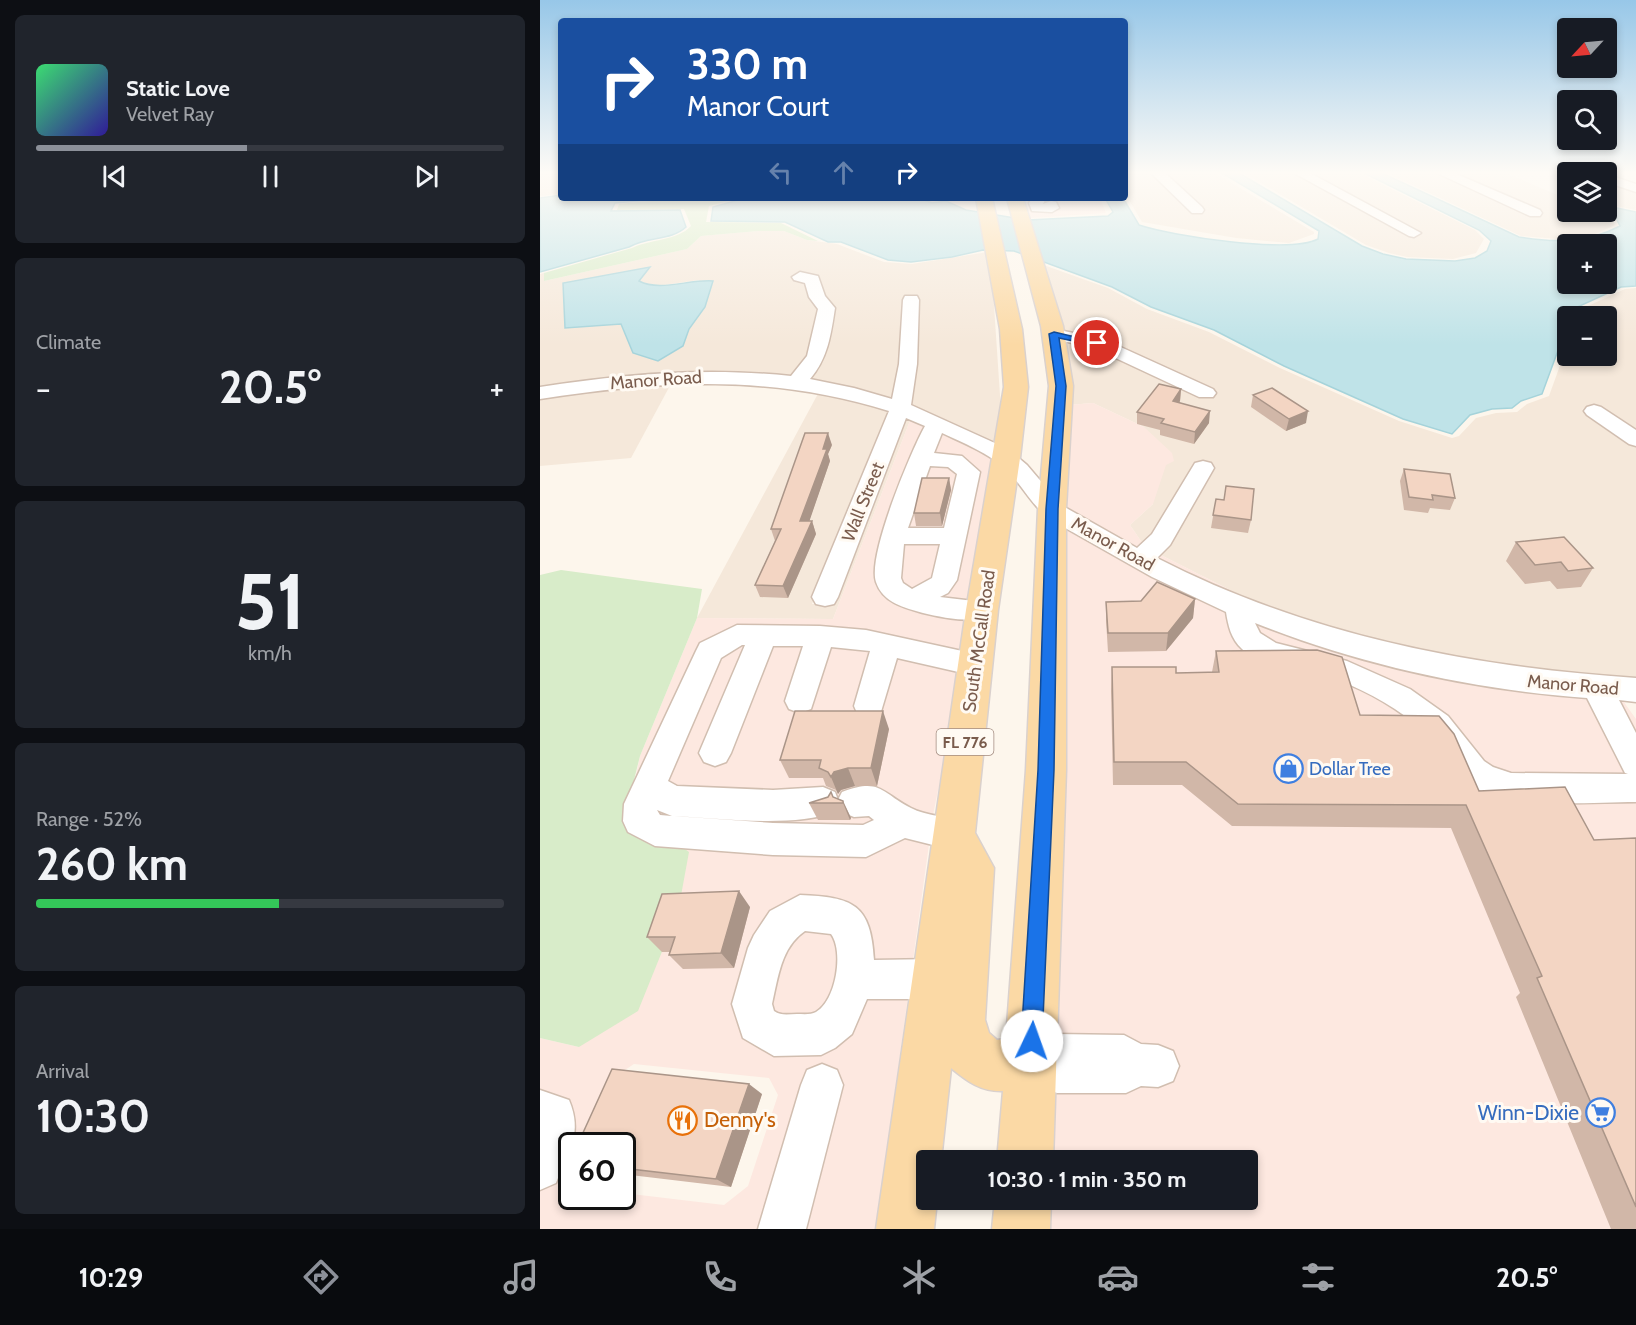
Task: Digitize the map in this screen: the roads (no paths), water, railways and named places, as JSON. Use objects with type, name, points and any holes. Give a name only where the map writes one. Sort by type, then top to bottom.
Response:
[{"type":"main road","name":"South McCall Road","points":[[905,1229],[982,610],[1007,458],[1016,387],[1011,329],[990,230]]},
{"type":"main road","points":[[1024,230],[1054,334],[1061,386],[1052,509],[1039,1063],[1027,1150]]},
{"type":"main road","points":[[953,834],[972,868],[960,1020],[968,1049],[990,1066],[1039,1063]]},
{"type":"main road","points":[[1022,1229],[1023,1210]]},
{"type":"street","points":[[1409,230],[1414,233]]},
{"type":"street","points":[[797,381],[811,369],[816,360],[827,308],[817,297],[812,279],[800,277]]},
{"type":"street","name":"Wall Street","points":[[825,597],[900,408],[908,364],[911,300]]},
{"type":"street","points":[[1054,334],[1097,343],[1206,393]]},
{"type":"street","name":"Manor Road","points":[[540,393],[608,382],[671,377],[743,377],[797,381],[846,390],[937,423],[1007,458],[1052,509],[1140,560],[1239,606],[1325,638],[1415,663],[1511,680],[1636,690]]},
{"type":"street","points":[[1594,411],[1636,440]]},
{"type":"street","points":[[937,423],[921,459],[895,536],[888,577],[895,591],[910,600],[923,604],[982,610]]},
{"type":"street","points":[[910,600],[939,586],[944,580],[969,472],[954,461],[921,459]]},
{"type":"street","points":[[1140,560],[1161,539],[1203,468]]},
{"type":"street","points":[[895,536],[954,536]]},
{"type":"street","points":[[1239,606],[1242,628],[1250,640],[1277,654],[1323,664],[1377,685],[1419,709],[1439,726],[1467,768],[1492,783],[1511,787],[1636,788]]},
{"type":"street","points":[[903,822],[866,841],[773,839],[655,830],[640,821],[641,804],[710,651],[737,635],[820,636],[866,640],[976,665]]},
{"type":"street","points":[[715,753],[763,635]]},
{"type":"street","points":[[800,701],[820,636]]},
{"type":"street","points":[[869,706],[886,646]]},
{"type":"street","points":[[1597,688],[1636,763]]},
{"type":"street","points":[[649,786],[672,801],[773,805],[875,801],[903,822],[953,834]]},
{"type":"street","points":[[773,805],[773,839]]},
{"type":"street","points":[[856,980],[936,979]]},
{"type":"street","points":[[1039,1063],[1055,1055],[1124,1056],[1145,1066]]},
{"type":"street","points":[[782,1229],[822,1085]]},
{"type":"street","points":[[540,1112],[554,1115],[554,1135],[540,1167]]},
{"type":"water","points":[[540,230],[681,230],[666,237],[643,241],[540,272]]},
{"type":"water","points":[[803,230],[1161,230],[1230,242],[1283,245],[1318,239],[1318,230],[1336,230],[1362,246],[1383,254],[1406,259],[1455,261],[1475,258],[1487,251],[1491,241],[1479,230],[1505,230],[1519,237],[1557,241],[1557,294],[1606,294],[1580,306],[1557,306],[1557,353],[1542,394],[1521,401],[1512,408],[1492,409],[1470,415],[1452,434],[1403,419],[1284,366],[1214,330],[1151,307],[1112,287],[1014,251],[983,250],[952,257],[911,262],[888,260],[841,242],[828,242]]},
{"type":"water","points":[[1611,230],[1636,230],[1636,286],[1617,289],[1617,234],[1602,234]]},
{"type":"water","points":[[650,267],[639,281],[665,285],[713,281],[705,307],[689,329],[683,346],[658,361],[633,353],[621,324],[565,328],[563,283]]},
{"type":"place","name":"Dollar Tree","points":[[1288,769]]},
{"type":"place","name":"Winn-Dixie","points":[[1600,1113]]},
{"type":"place","name":"Denny's","points":[[683,1120]]}]
